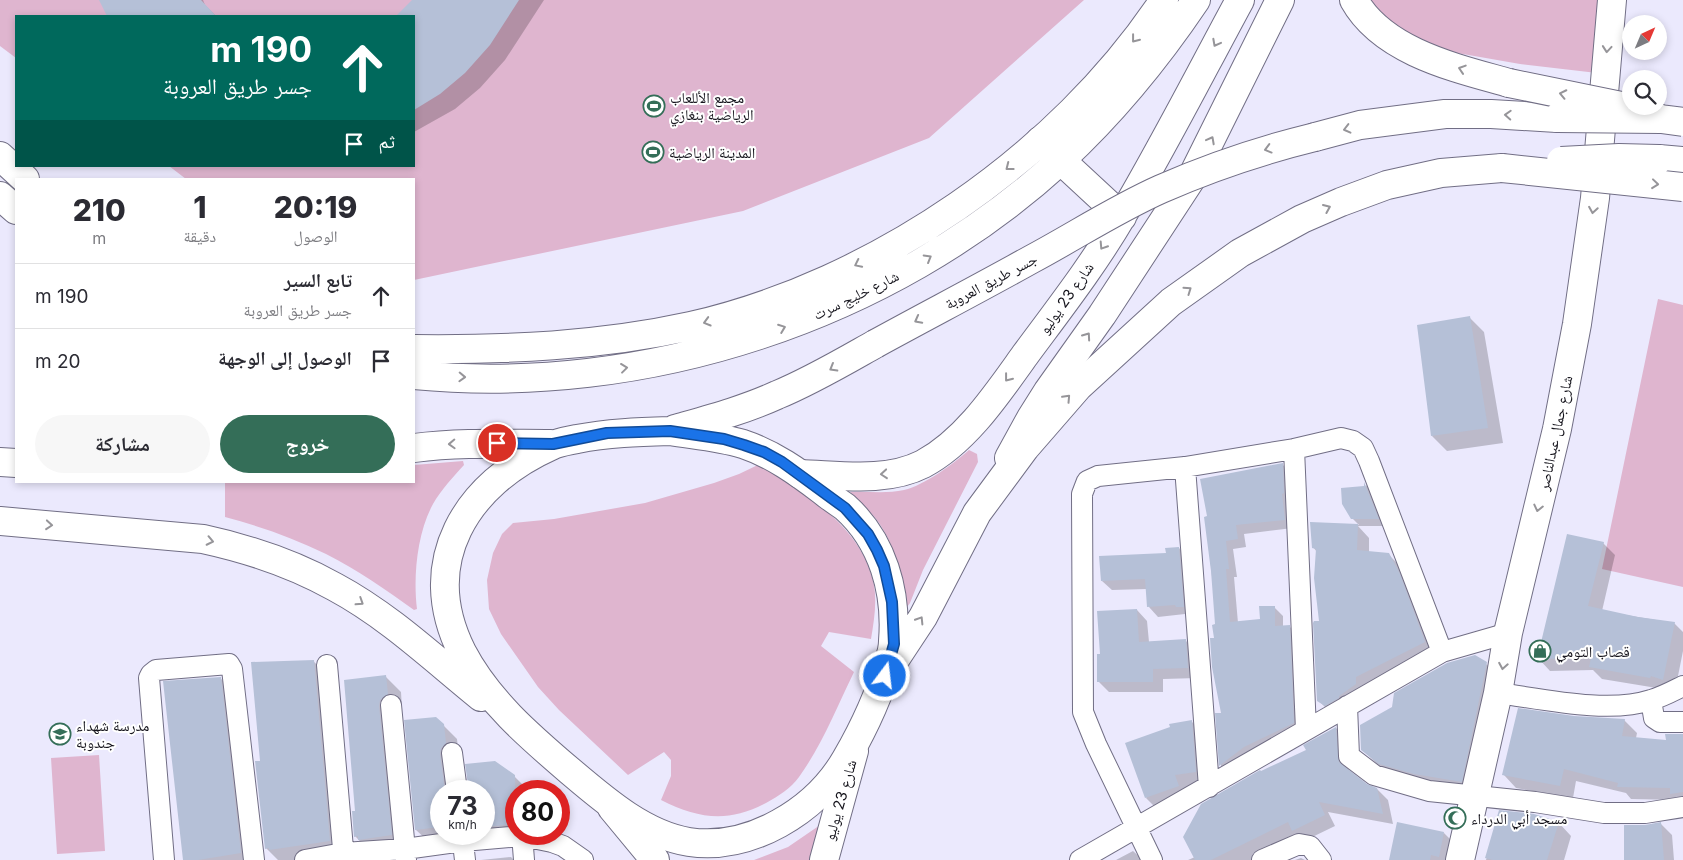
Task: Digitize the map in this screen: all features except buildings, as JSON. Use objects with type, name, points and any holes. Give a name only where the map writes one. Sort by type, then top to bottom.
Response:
[{"type":"main road","name":"شارع خليج سرت","points":[[415,349],[455,350],[555,346],[628,338],[692,326],[750,309],[820,283],[879,254],[932,223],[977,192],[1040,141],[1077,107],[1102,80],[1164,0]]},
{"type":"main road","name":"شارع خليج سرت","points":[[415,375],[497,379],[557,376],[637,366],[762,336],[819,314],[892,279],[942,250],[992,216],[1060,161],[1096,126],[1141,75],[1196,0]]},
{"type":"main road","name":"شارع 23 يوليو","points":[[800,474],[855,476],[890,474],[922,464],[949,446],[978,416],[1077,285],[1122,217],[1240,0]]},
{"type":"main road","points":[[998,482],[1013,449],[1048,391],[1102,315],[1191,179],[1280,0]]},
{"type":"main road","points":[[1354,0],[1374,26],[1399,43],[1436,61],[1509,83],[1626,107],[1672,120]]},
{"type":"main road","name":"شارع جمال عبدالناصر","points":[[1460,860],[1498,693],[1508,633],[1557,429],[1577,324],[1595,198],[1612,0]]},
{"type":"main road","name":"جسر طريق العروبة","points":[[670,431],[724,415],[776,396],[827,372],[1108,215],[1161,189],[1259,151],[1360,125],[1444,114],[1672,120]]},
{"type":"main road","points":[[1040,141],[1122,217]]},
{"type":"main road","points":[[0,156],[24,178]]},
{"type":"main road","points":[[885,676],[923,617],[977,513],[998,482],[1050,417],[1078,387],[1171,302],[1240,253],[1302,219],[1387,185],[1441,173],[1619,158],[1683,161]]},
{"type":"main road","points":[[1502,168],[1683,187]]},
{"type":"main road","points":[[0,196],[15,209]]},
{"type":"main road","points":[[0,521],[203,539],[231,545],[284,563],[336,587],[376,613],[608,803],[656,833],[672,838],[705,843],[738,840],[773,828],[820,793],[841,768],[872,709],[885,676],[894,644],[892,602],[884,566],[868,534],[845,508],[800,474],[764,452],[744,445],[724,439],[670,431],[607,433],[553,444],[470,443],[415,448]]},
{"type":"main road","points":[[521,730],[487,689],[462,651],[451,622],[447,602],[446,563],[458,528],[478,497],[504,473],[553,444]]},
{"type":"main road","points":[[0,462],[15,463]]},
{"type":"main road","name":"شارع 23 يوليو","points":[[824,860],[857,739]]},
{"type":"main road","points":[[608,803],[655,860]]},
{"type":"street","points":[[1152,860],[1096,744],[1083,712],[1082,494],[1087,481],[1098,476],[1185,466],[1294,449],[1341,438],[1353,441],[1363,448],[1373,470],[1442,652]]},
{"type":"street","points":[[1294,449],[1306,730]]},
{"type":"street","points":[[1185,466],[1209,787]]},
{"type":"street","points":[[1080,860],[1442,652],[1508,633]]},
{"type":"street","points":[[164,860],[149,678],[156,670],[229,664],[233,675],[254,860]]},
{"type":"street","points":[[327,665],[343,857]]},
{"type":"street","points":[[1498,693],[1573,703],[1617,705],[1651,700],[1683,686]]},
{"type":"street","points":[[1651,700],[1654,718],[1660,722],[1683,722]]},
{"type":"street","points":[[391,704],[405,855]]},
{"type":"street","points":[[1347,706],[1349,756],[1374,775],[1429,791],[1535,802],[1604,813],[1645,813],[1683,807]]},
{"type":"street","points":[[452,753],[456,780]]},
{"type":"street","points":[[1262,860],[1299,844],[1310,846],[1321,860]]},
{"type":"street","points":[[305,860],[405,855],[464,845]]},
{"type":"street","points":[[523,845],[524,860]]},
{"type":"street","points":[[560,845],[583,860]]},
{"type":"shaded area","name":"المدينة الرياضية","points":[[0,0],[1084,0],[929,138],[743,211],[415,280],[415,178],[185,178],[170,167],[415,167],[415,15],[15,15],[15,57],[0,46]]},
{"type":"shaded area","points":[[1361,0],[1604,0],[1597,73],[1520,64],[1440,50],[1405,38]]},
{"type":"shaded area","points":[[1658,299],[1683,305],[1683,587],[1602,569]]},
{"type":"shaded area","points":[[969,450],[977,454],[978,462],[923,570],[907,607],[898,565],[887,535],[875,517],[850,492],[890,492],[904,490],[921,484]]},
{"type":"shaded area","points":[[463,461],[464,465],[443,489],[433,504],[423,528],[416,569],[417,609],[414,610],[361,573],[326,554],[276,533],[225,517],[225,483],[415,483],[415,465]]},
{"type":"shaded area","points":[[762,463],[814,500],[830,514],[858,546],[868,565],[875,592],[871,639],[829,632],[821,646],[854,672],[815,752],[792,785],[776,798],[739,814],[726,816],[701,815],[661,800],[671,776],[671,760],[664,752],[628,775],[559,710],[538,687],[501,634],[489,609],[487,580],[493,553],[502,534],[513,523],[554,519],[645,503],[714,483]]},
{"type":"shaded area","points":[[99,755],[105,851],[57,854],[51,758]]},
{"type":"shaded area","points":[[823,823],[814,860],[754,860],[788,847]]},
{"type":"place","name":"مجمع الأللعاب الرياضية بنغازي","points":[[654,106]]},
{"type":"place","name":"المدينة الرياضية","points":[[653,152]]},
{"type":"place","name":"قصاب التومي","points":[[1540,651]]},
{"type":"place","name":"مدرسة شهداء جندوبة","points":[[60,734]]},
{"type":"place","name":"مسجد أبي الدرداء","points":[[1455,818]]},
{"type":"route","points":[[497,443],[553,444],[607,433],[670,431],[724,439],[764,452],[782,462],[845,508],[868,534],[877,550],[889,583],[892,602],[894,644],[885,676]]}]
